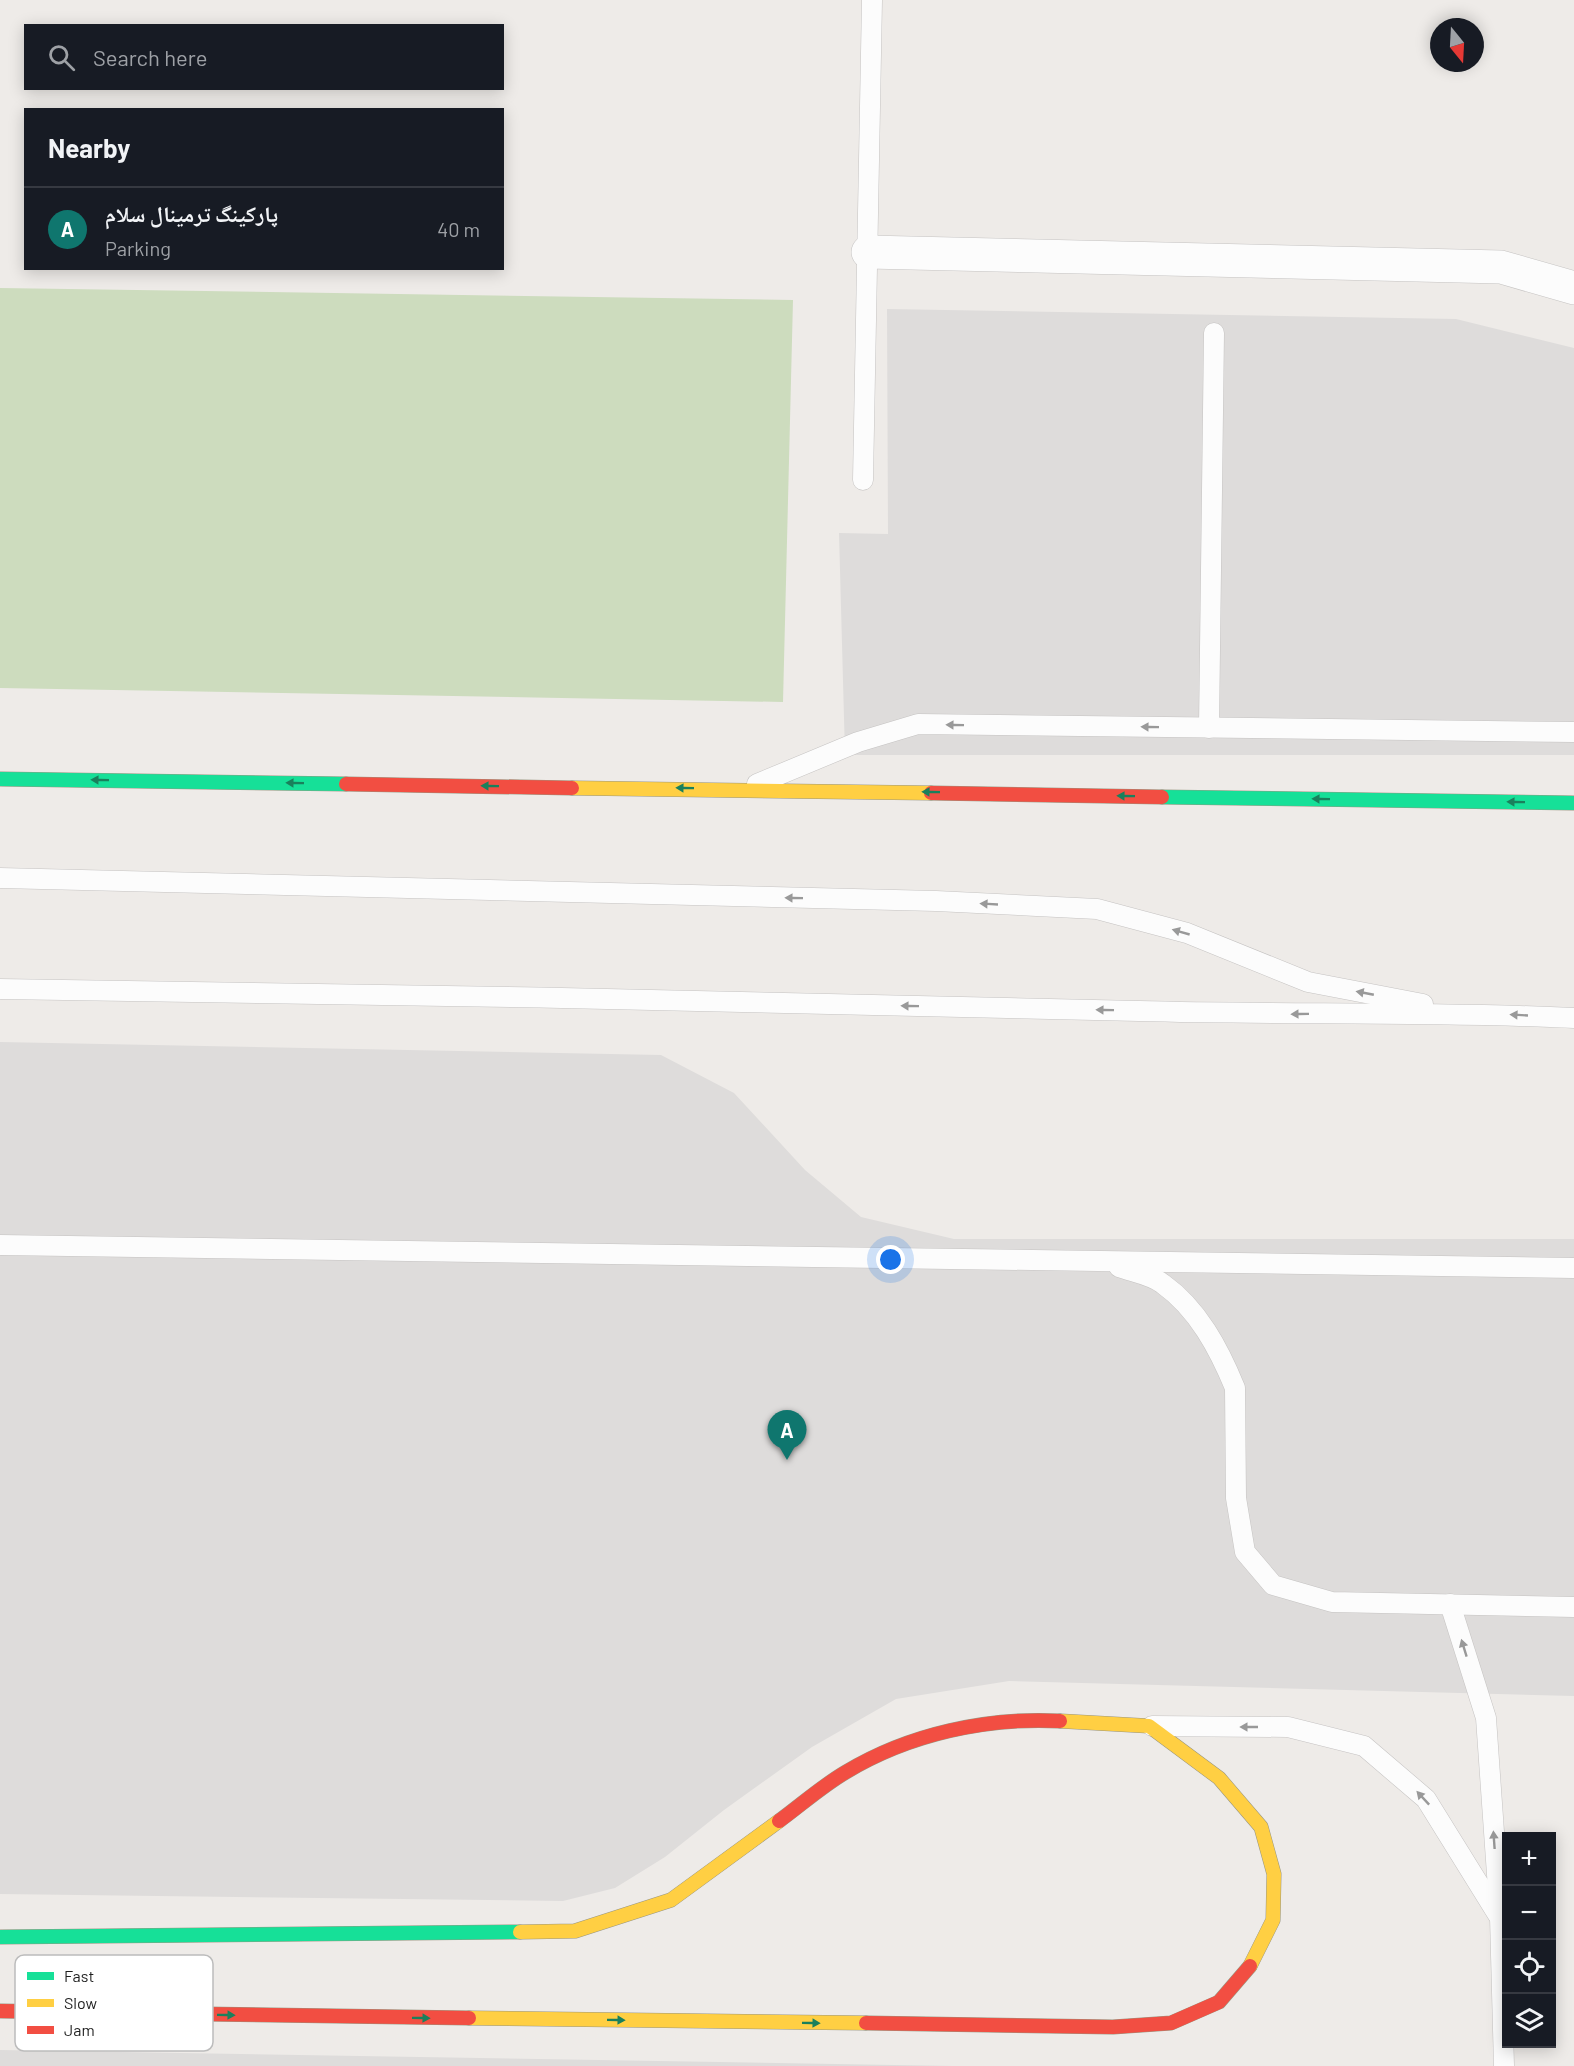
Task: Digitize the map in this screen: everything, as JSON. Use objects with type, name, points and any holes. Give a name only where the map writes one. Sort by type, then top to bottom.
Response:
[{"type":"street","points":[[868,252],[1501,267],[1574,288]]},
{"type":"street","points":[[0,779],[1574,803]]},
{"type":"street","points":[[0,1937],[575,1931],[671,1900],[846,1772],[927,1736],[1024,1719],[1149,1726],[1219,1778],[1261,1827],[1274,1874],[1273,1920],[1252,1964],[1219,2002],[1171,2023],[1113,2027],[213,2014]]},
{"type":"street","points":[[0,2011],[15,2011]]},
{"type":"lane","points":[[863,480],[872,0]]},
{"type":"lane","points":[[1209,728],[1214,333]]},
{"type":"lane","points":[[743,789],[858,742],[918,724],[1574,732]]},
{"type":"lane","points":[[0,878],[936,901],[1097,909],[1187,933],[1308,982],[1464,1013]]},
{"type":"lane","points":[[0,989],[360,993],[1266,1014],[1464,1013],[1574,1018]]},
{"type":"lane","points":[[0,1245],[1574,1268]]},
{"type":"lane","points":[[1103,1261],[1162,1283],[1197,1315],[1228,1371],[1235,1388],[1236,1498],[1245,1552],[1273,1585],[1332,1602],[1574,1607]]},
{"type":"lane","points":[[1450,1604],[1485,1718],[1500,1917],[1504,2066]]},
{"type":"lane","points":[[1149,1726],[1288,1727],[1364,1746],[1426,1799],[1500,1917]]},
{"type":"green space","points":[[0,288],[793,300],[783,702],[0,688]]},
{"type":"shaded area","points":[[887,309],[1456,319],[1574,348],[1574,755],[845,755],[839,533],[888,534]]},
{"type":"shaded area","points":[[0,1042],[661,1055],[734,1093],[805,1170],[861,1217],[954,1239],[1574,1239],[1574,1696],[1009,1681],[896,1699],[812,1747],[724,1810],[665,1857],[615,1888],[563,1901],[0,1894]]},
{"type":"shaded area","points":[[0,2050],[953,2066],[0,2066]]},
{"type":"traffic: fast","points":[[0,779],[346,784]]},
{"type":"traffic: fast","points":[[1162,797],[1574,803]]},
{"type":"traffic: fast","points":[[0,1937],[520,1932]]},
{"type":"traffic: slow","points":[[572,788],[931,793]]},
{"type":"traffic: slow","points":[[1060,1721],[1149,1726],[1219,1778],[1261,1827],[1274,1874],[1273,1920],[1250,1966]]},
{"type":"traffic: slow","points":[[520,1932],[575,1931],[671,1900],[779,1821]]},
{"type":"traffic: slow","points":[[469,2018],[866,2023]]},
{"type":"traffic: jam","points":[[346,784],[572,788]]},
{"type":"traffic: jam","points":[[931,793],[1162,797]]},
{"type":"traffic: jam","points":[[779,1821],[837,1777],[896,1747],[922,1738],[977,1725],[1032,1720],[1060,1721]]},
{"type":"traffic: jam","points":[[866,2023],[1113,2027],[1171,2023],[1219,2002],[1250,1966]]},
{"type":"traffic: jam","points":[[0,2011],[15,2011]]},
{"type":"traffic: jam","points":[[213,2014],[469,2018]]},
{"type":"place","name":"پارکینگ ترمینال سلام","points":[[787,1460]]}]
